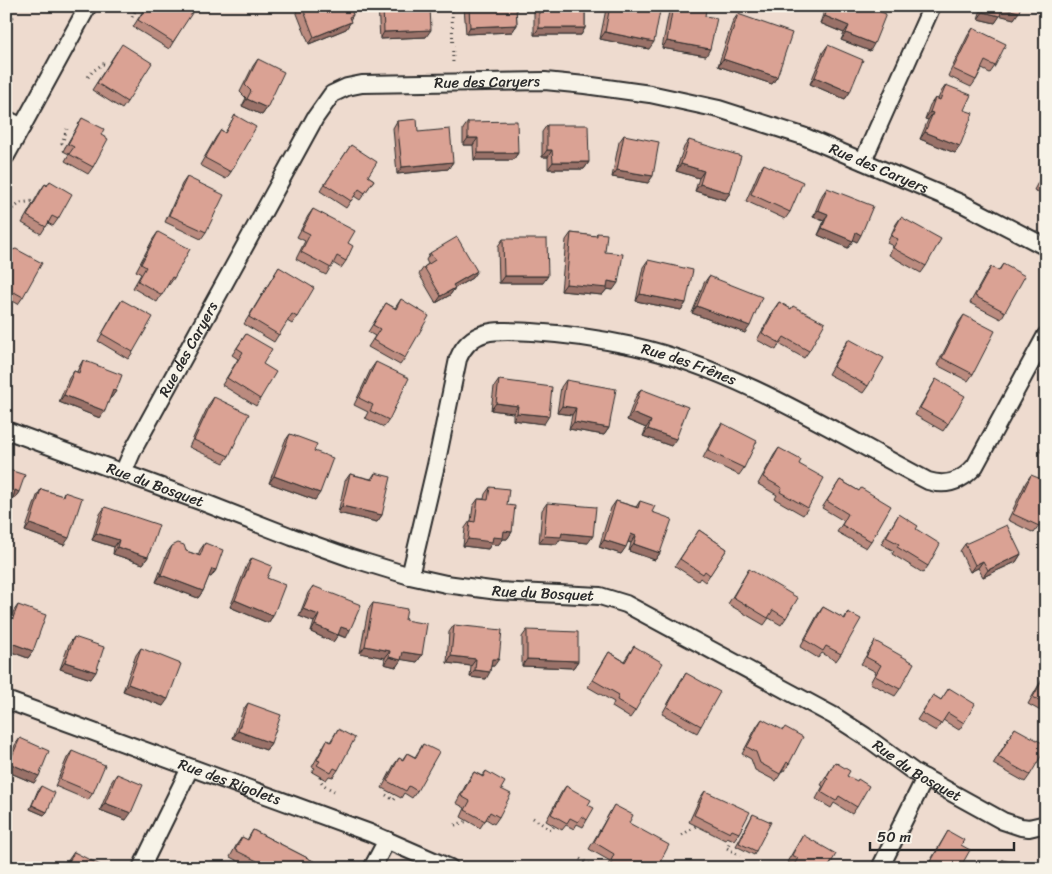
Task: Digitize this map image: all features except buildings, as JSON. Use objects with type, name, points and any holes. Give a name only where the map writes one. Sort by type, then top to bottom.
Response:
[{"type":"street","points":[[6,156],[88,6]]},
{"type":"street","points":[[863,161],[932,6]]},
{"type":"street","name":"Rue des Caryers","points":[[123,473],[133,450],[315,118],[326,100],[347,86],[362,84],[522,81],[572,84],[688,101],[733,113],[803,136],[964,204],[1046,247]]},
{"type":"street","points":[[6,119],[22,127]]},
{"type":"street","name":"Rue des Frênes","points":[[410,576],[458,359],[461,350],[467,342],[484,333],[492,331],[549,333],[608,342],[658,353],[746,386],[928,481],[942,484],[962,479],[975,466],[1046,334]]},
{"type":"street","name":"Rue du Bosquet","points":[[6,430],[292,537],[410,576],[446,584],[498,591],[600,596],[626,604],[834,716],[925,778],[1008,823],[1029,828],[1046,824]]},
{"type":"street","name":"Rue des Rigolets","points":[[6,700],[388,840],[450,868]]},
{"type":"street","points":[[142,868],[190,768]]},
{"type":"street","points":[[880,868],[925,778]]},
{"type":"street","points":[[372,868],[388,840]]},
{"type":"path","points":[[452,6],[453,69]]},
{"type":"path","points":[[132,17],[141,7]]},
{"type":"path","points":[[6,44],[8,45],[6,50]]},
{"type":"path","points":[[88,77],[92,71],[103,64],[108,66]]},
{"type":"path","points":[[66,147],[62,143],[67,129]]},
{"type":"path","points":[[13,209],[20,202],[34,201]]},
{"type":"path","points":[[320,777],[320,781],[334,791]]},
{"type":"path","points":[[386,795],[394,800],[397,796]]},
{"type":"path","points":[[534,818],[551,830],[554,825]]},
{"type":"path","points":[[455,826],[468,821]]},
{"type":"path","points":[[682,835],[696,826]]},
{"type":"path","points":[[731,839],[727,848],[740,856]]},
{"type":"path","points":[[580,859],[596,868]]}]
